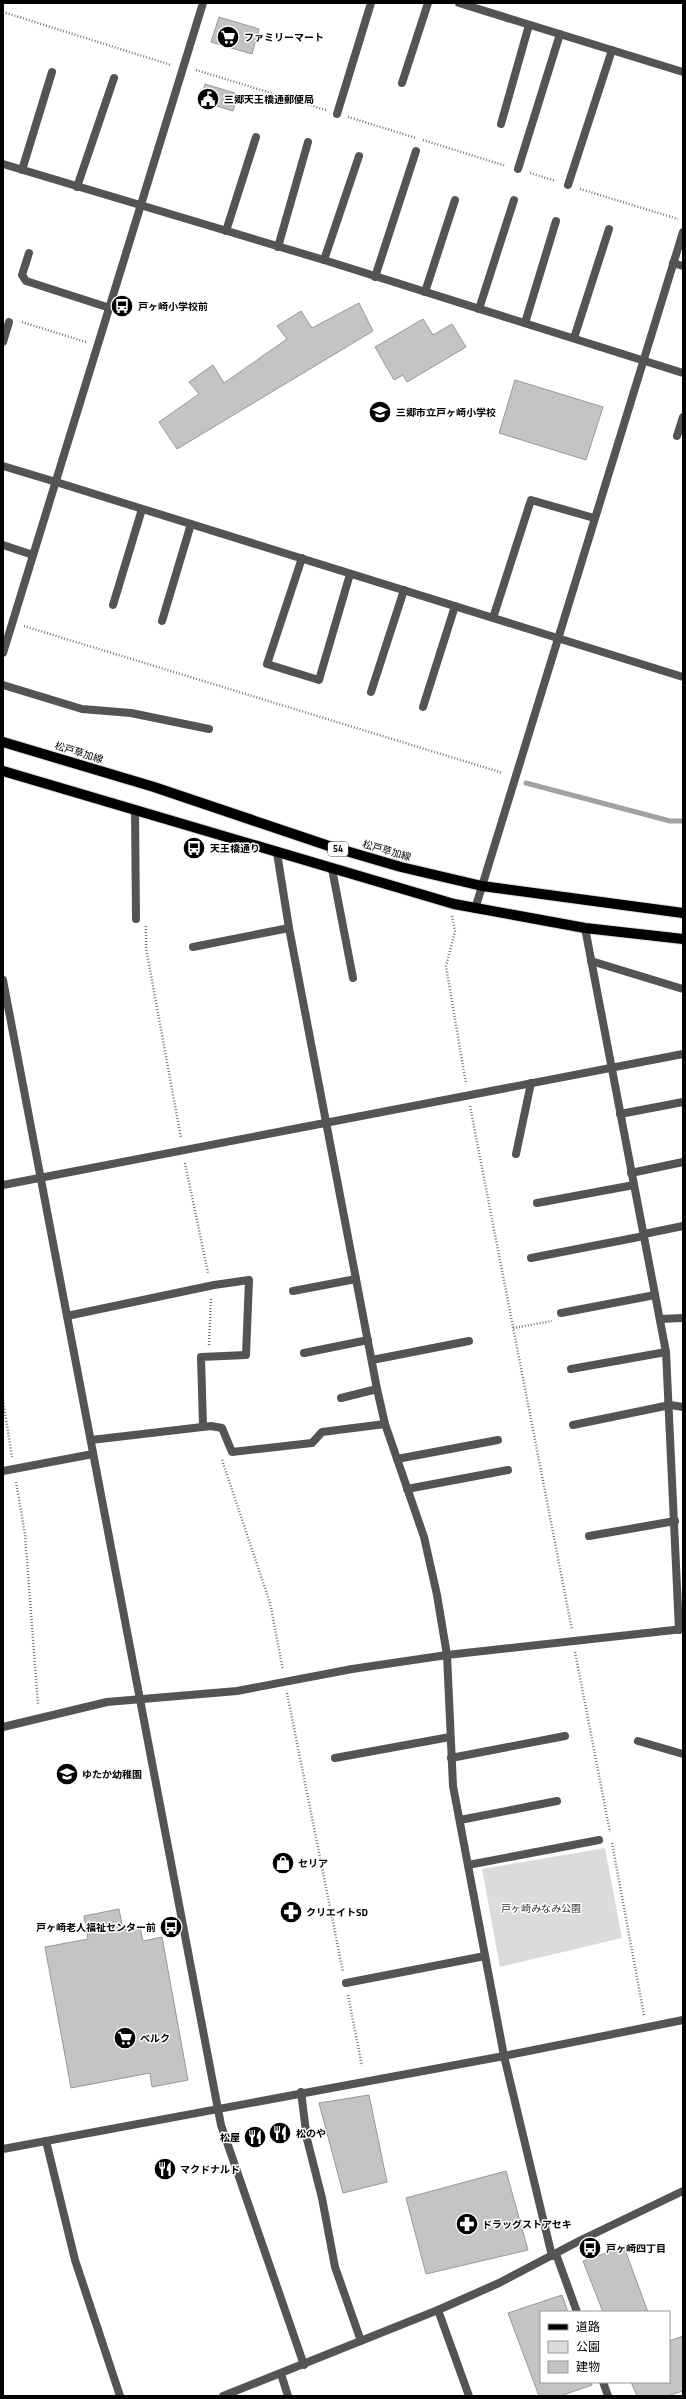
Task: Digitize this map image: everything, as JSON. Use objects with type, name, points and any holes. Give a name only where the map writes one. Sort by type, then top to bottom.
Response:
[{"type":"main road","name":"松戸草加線","points":[[3,742],[154,787],[336,848],[401,867],[482,886],[683,913]]},
{"type":"main road","name":"54","points":[[3,771],[277,853],[475,909],[586,928],[683,939]]},
{"type":"street","points":[[3,652],[204,3]]},
{"type":"street","points":[[337,114],[371,3]]},
{"type":"street","points":[[402,83],[428,3]]},
{"type":"street","points":[[459,3],[683,72]]},
{"type":"street","points":[[501,124],[529,25]]},
{"type":"street","points":[[518,169],[560,34]]},
{"type":"street","points":[[568,185],[612,50]]},
{"type":"street","points":[[22,170],[52,72]]},
{"type":"street","points":[[78,187],[114,78]]},
{"type":"street","points":[[226,231],[256,137]]},
{"type":"street","points":[[278,246],[308,142]]},
{"type":"street","points":[[375,277],[416,151]]},
{"type":"street","points":[[324,260],[359,156]]},
{"type":"street","points":[[3,164],[324,260],[683,373]]},
{"type":"street","points":[[425,292],[455,200]]},
{"type":"street","points":[[480,309],[514,200]]},
{"type":"street","points":[[525,323],[556,221]]},
{"type":"street","points":[[574,338],[609,229]]},
{"type":"street","points":[[475,909],[557,637],[683,232]]},
{"type":"street","points":[[29,253],[22,274],[26,281],[110,308]]},
{"type":"street","points":[[673,263],[683,266]]},
{"type":"street","points":[[3,342],[14,321]]},
{"type":"street","points":[[677,436],[683,417]]},
{"type":"street","points":[[3,466],[683,677]]},
{"type":"street","points":[[493,618],[532,500],[594,518]]},
{"type":"street","points":[[113,605],[142,509]]},
{"type":"street","points":[[162,621],[191,524]]},
{"type":"street","points":[[3,545],[33,555]]},
{"type":"street","points":[[302,558],[268,664],[319,680],[350,574]]},
{"type":"street","points":[[371,692],[404,590]]},
{"type":"street","points":[[423,707],[455,606]]},
{"type":"street","points":[[3,685],[82,709],[131,712],[209,729]]},
{"type":"street","points":[[135,810],[136,919]]},
{"type":"street","points":[[277,853],[289,928],[377,1389],[385,1424],[424,1537],[447,1655],[453,1786],[504,2056],[554,2255],[577,2311]]},
{"type":"street","points":[[332,869],[353,978]]},
{"type":"street","points":[[193,947],[289,928]]},
{"type":"street","points":[[3,1727],[107,1702],[140,1698],[237,1691],[352,1668],[447,1655],[681,1629],[666,1352],[590,961],[586,928]]},
{"type":"street","points":[[590,961],[683,989]]},
{"type":"street","points":[[3,980],[221,2125],[304,2365]]},
{"type":"street","points":[[3,1185],[468,1094],[683,1054]]},
{"type":"street","points":[[516,1154],[531,1083]]},
{"type":"street","points":[[620,1114],[683,1102]]},
{"type":"street","points":[[631,1173],[683,1162]]},
{"type":"street","points":[[538,1202],[634,1185]]},
{"type":"street","points":[[531,1258],[683,1226]]},
{"type":"street","points":[[293,1290],[356,1279]]},
{"type":"street","points":[[67,1316],[214,1285],[249,1280],[246,1355],[201,1357],[203,1426]]},
{"type":"street","points":[[561,1313],[655,1295]]},
{"type":"street","points":[[660,1319],[683,1318]]},
{"type":"street","points":[[304,1353],[368,1340]]},
{"type":"street","points":[[372,1360],[469,1341]]},
{"type":"street","points":[[571,1369],[666,1352]]},
{"type":"street","points":[[341,1398],[377,1389]]},
{"type":"street","points":[[573,1425],[670,1405],[683,1407]]},
{"type":"street","points":[[91,1440],[203,1426],[222,1428],[232,1452],[312,1443],[322,1432],[385,1424]]},
{"type":"street","points":[[397,1459],[498,1440]]},
{"type":"street","points":[[3,1472],[93,1454]]},
{"type":"street","points":[[407,1488],[508,1470]]},
{"type":"street","points":[[589,1536],[675,1522]]},
{"type":"street","points":[[451,1758],[565,1736]]},
{"type":"street","points":[[335,1758],[450,1737]]},
{"type":"street","points":[[638,1741],[683,1754]]},
{"type":"street","points":[[460,1820],[557,1801]]},
{"type":"street","points":[[468,1865],[600,1840]]},
{"type":"street","points":[[346,1983],[486,1956]]},
{"type":"street","points":[[3,2149],[301,2092],[504,2056],[683,2020]]},
{"type":"street","points":[[301,2092],[307,2139],[322,2198],[335,2267],[361,2341]]},
{"type":"street","points":[[46,2141],[75,2260],[120,2396]]},
{"type":"street","points":[[223,2396],[304,2365],[438,2310],[499,2283],[683,2191]]},
{"type":"street","points":[[438,2310],[469,2396]]},
{"type":"street","points":[[281,2374],[288,2396]]},
{"type":"street","points":[[603,2383],[608,2396]]},
{"type":"path","points":[[3,12],[174,65]]},
{"type":"path","points":[[193,69],[678,219]]},
{"type":"path","points":[[14,321],[88,343]]},
{"type":"path","points":[[12,622],[505,774]]},
{"type":"path","points":[[451,914],[455,931],[446,966],[468,1094],[644,2016]]},
{"type":"path","points":[[513,1328],[554,1320],[561,1313]]},
{"type":"path","points":[[3,1400],[25,1534],[39,1718]]},
{"type":"green space","name":"戸ヶ崎みなみ公園","points":[[605,1848],[622,1938],[500,1967],[482,1869]]},
{"type":"building","points":[[219,17],[259,29],[252,54],[211,42]]},
{"type":"building","points":[[205,84],[238,94],[233,111],[200,101]]},
{"type":"building","points":[[359,303],[373,331],[177,449],[159,422],[199,394],[189,382],[213,365],[224,383],[287,339],[277,326],[301,311],[312,328]]},
{"type":"building","points":[[423,319],[433,335],[452,324],[466,347],[407,382],[403,375],[394,380],[375,347]]},
{"type":"building","points":[[515,380],[603,407],[586,460],[499,433]]},
{"type":"building","points":[[119,1909],[123,1930],[140,1927],[143,1941],[162,1937],[188,2080],[152,2087],[150,2073],[71,2088],[45,1947],[88,1939],[84,1916]]},
{"type":"building","points":[[369,2095],[387,2182],[343,2193],[319,2103]]},
{"type":"building","name":"ドラッグストアセキ","points":[[506,2171],[528,2250],[426,2274],[406,2198]]},
{"type":"building","points":[[624,2247],[648,2311],[603,2311],[583,2261]]},
{"type":"building","points":[[562,2295],[568,2311],[540,2311],[540,2383],[591,2383],[592,2385],[560,2396],[539,2396],[508,2313]]},
{"type":"building","points":[[683,2336],[683,2391],[667,2396],[637,2396],[631,2383],[670,2383],[670,2341]]},
{"type":"waterway","points":[[526,783],[670,821],[683,821]]},
{"type":"place","name":"ファミリーマート","points":[[228,37]]},
{"type":"place","name":"三郷天王橋通郵便局","points":[[208,99]]},
{"type":"place","name":"戸ヶ崎小学校前","points":[[122,306]]},
{"type":"place","name":"三郷市立戸ヶ崎小学校","points":[[380,412]]},
{"type":"place","name":"天王橋通り","points":[[194,848]]},
{"type":"place","name":"ゆたか幼稚園","points":[[67,1774]]},
{"type":"place","name":"セリア","points":[[283,1863]]},
{"type":"place","name":"クリエイトSD","points":[[291,1912]]},
{"type":"place","name":"戸ヶ崎老人福祉センター前","points":[[171,1927]]},
{"type":"place","name":"ベルク","points":[[125,2038]]},
{"type":"place","name":"松のや","points":[[280,2133]]},
{"type":"place","name":"松屋","points":[[255,2137]]},
{"type":"place","name":"マクドナルド","points":[[165,2169]]},
{"type":"place","name":"ドラッグストアセキ","points":[[467,2224]]},
{"type":"place","name":"戸ヶ崎四丁目","points":[[590,2248]]}]
